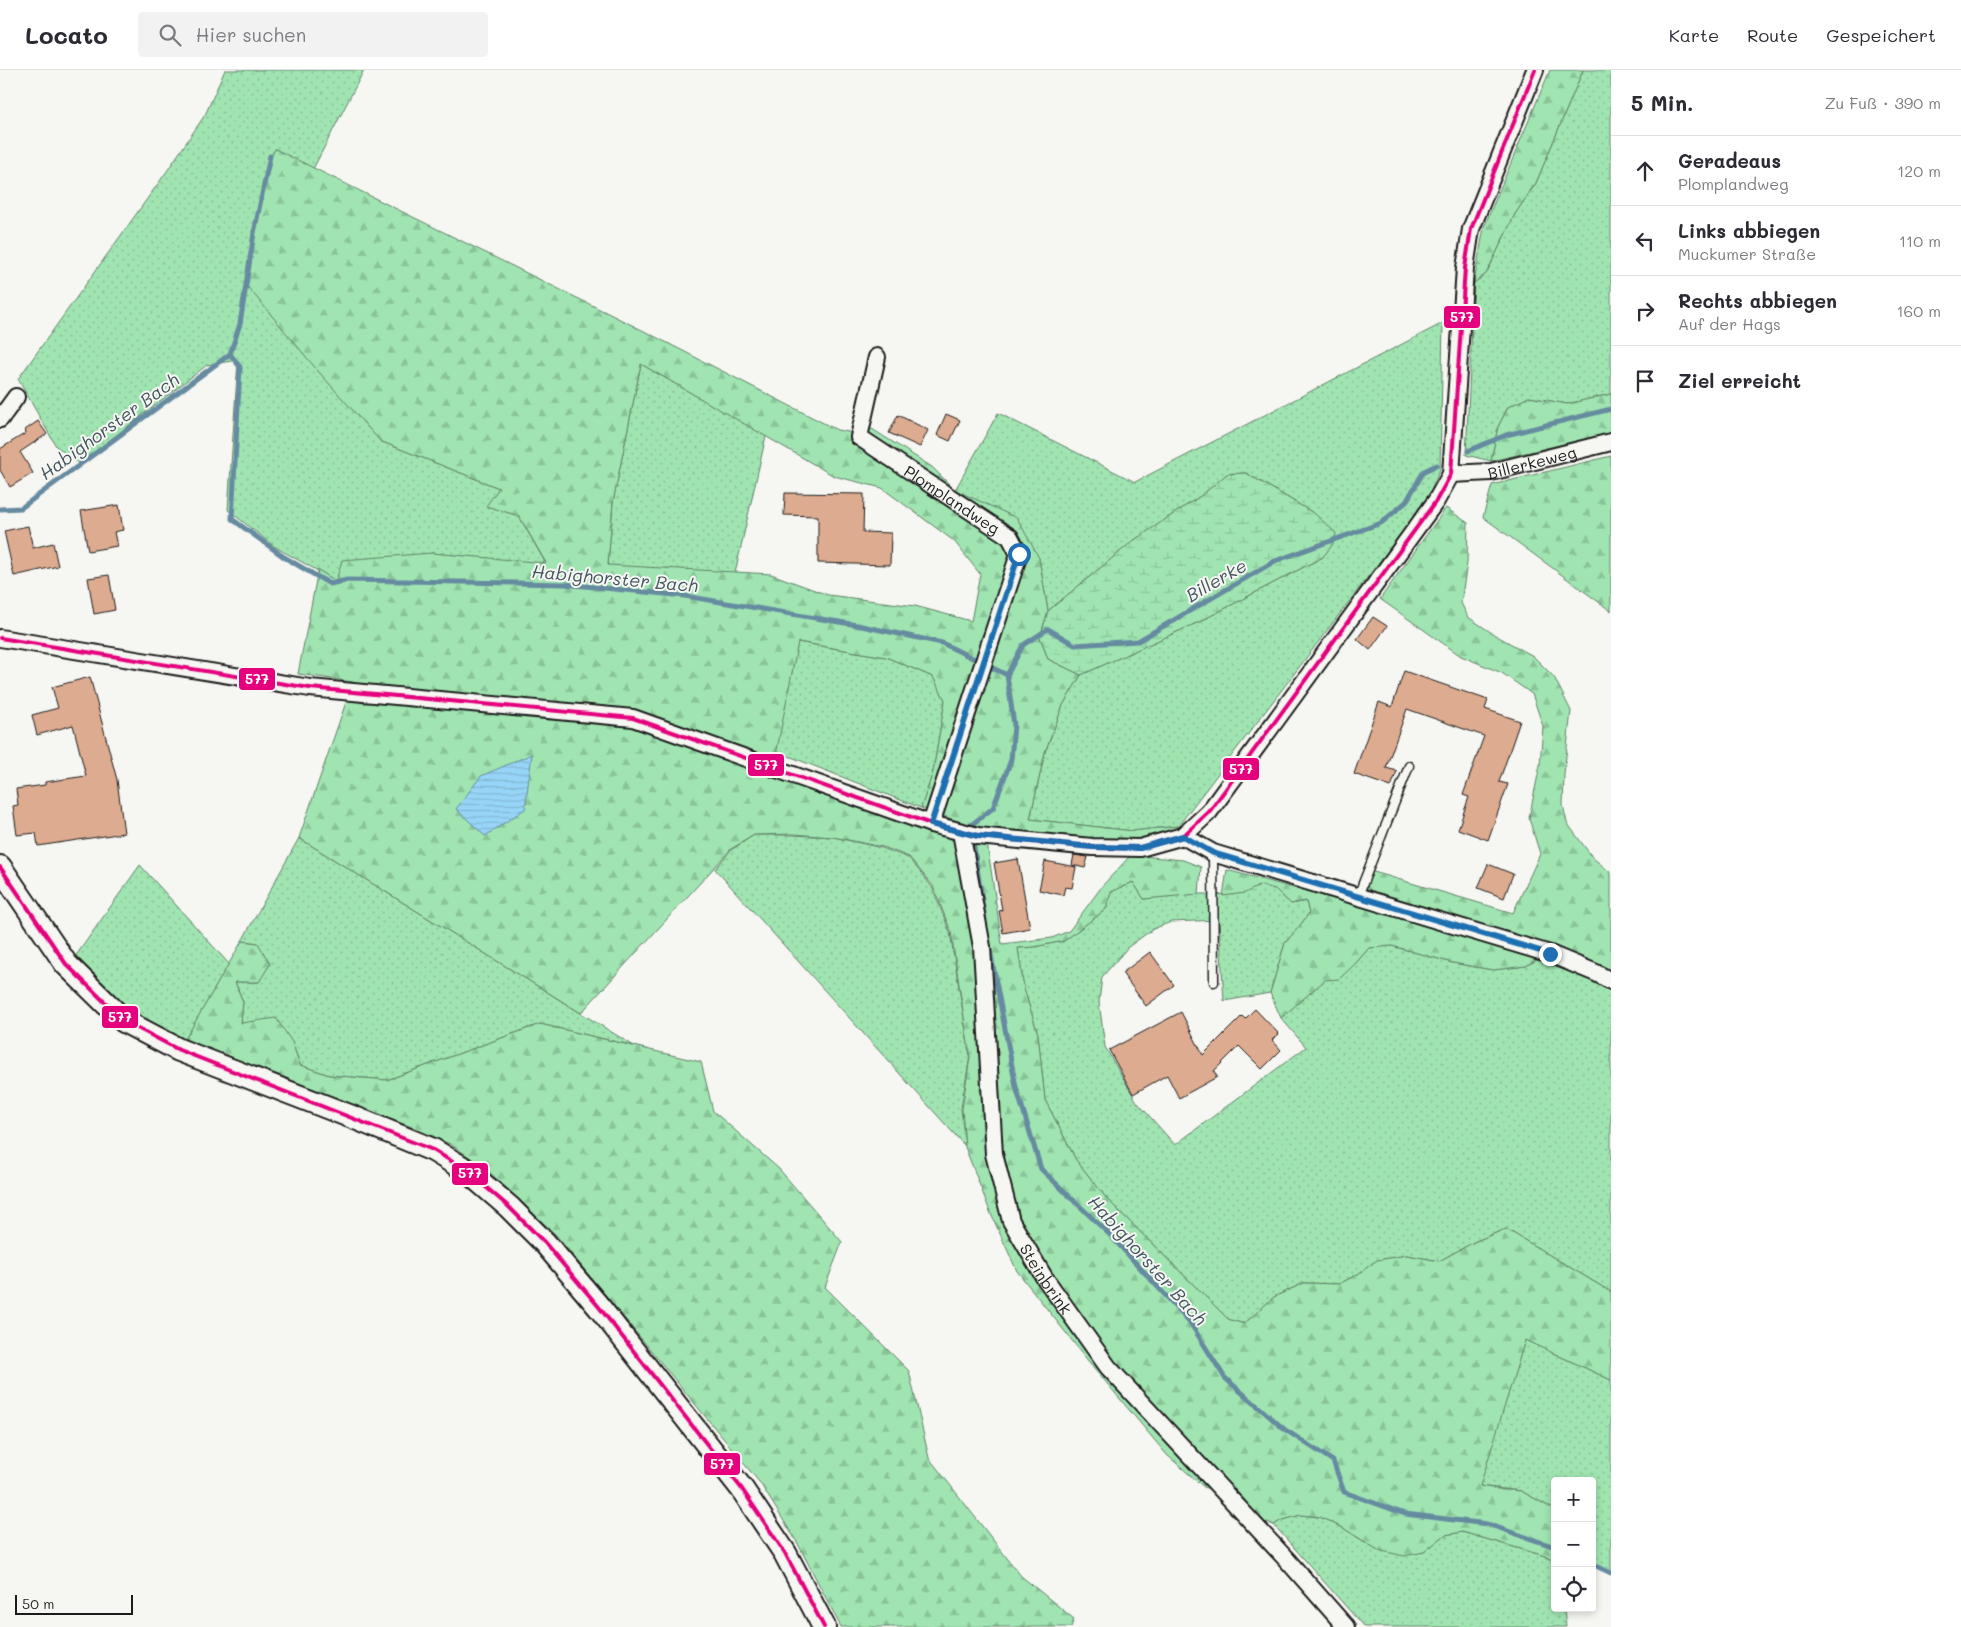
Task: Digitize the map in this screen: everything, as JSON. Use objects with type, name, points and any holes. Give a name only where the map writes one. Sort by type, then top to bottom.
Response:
[{"type":"street","points":[[0,638],[310,688],[633,718],[931,824],[978,836],[1082,846],[1140,848],[1183,836],[1209,812],[1436,501],[1451,474],[1465,268],[1471,229],[1535,70]]},
{"type":"street","name":"Plomplandweg","points":[[877,357],[860,437],[1010,537],[1019,554],[931,824]]},
{"type":"street","points":[[0,419],[16,397]]},
{"type":"street","name":"Billerkeweg","points":[[1451,474],[1491,472],[1611,442]]},
{"type":"street","name":"Steinbrink","points":[[961,832],[982,947],[994,1154],[1011,1220],[1044,1277],[1108,1367],[1288,1561],[1346,1627]]},
{"type":"street","points":[[1183,836],[1213,853],[1550,954],[1596,973],[1611,982]]},
{"type":"street","points":[[0,867],[66,964],[124,1021],[179,1050],[433,1150],[466,1170],[509,1207],[545,1243],[599,1307],[742,1489],[785,1553],[824,1627]]},
{"type":"lane","points":[[1358,896],[1408,766]]},
{"type":"lane","points":[[1213,853],[1214,982]]},
{"type":"green space","points":[[225,70],[364,70],[313,169],[275,149],[380,441],[499,488],[487,506],[519,516],[546,564],[432,553],[336,581],[275,547],[228,510],[238,360],[207,365],[79,464],[56,446],[18,379],[205,115]]},
{"type":"green space","points":[[1550,70],[1583,70],[1536,183],[1515,214],[1486,274],[1474,283],[1484,227]]},
{"type":"green space","points":[[1583,70],[1611,70],[1611,394],[1567,404],[1529,397],[1508,407],[1498,427],[1491,461],[1466,455],[1474,283],[1486,274],[1515,214],[1536,183]]},
{"type":"green space","points":[[275,149],[646,332],[837,430],[860,434],[872,429],[932,467],[955,490],[1017,518],[1039,558],[1048,611],[1040,637],[1048,659],[1081,675],[1063,705],[1045,752],[1030,819],[1133,831],[1178,826],[1175,830],[1135,842],[1098,840],[980,829],[921,808],[933,772],[945,700],[933,677],[886,657],[798,642],[772,775],[867,810],[956,839],[987,843],[1002,944],[1052,938],[1069,931],[1103,885],[1131,855],[1183,860],[1201,867],[1199,894],[1144,899],[1133,882],[1111,892],[1106,909],[1064,941],[1018,948],[1024,989],[1038,1034],[1045,1100],[1076,1160],[1107,1199],[1228,1319],[1244,1324],[1274,1297],[1304,1283],[1339,1284],[1358,1274],[1377,1260],[1407,1255],[1439,1261],[1476,1241],[1506,1229],[1611,1292],[1611,1380],[1525,1340],[1480,1486],[1521,1491],[1551,1508],[1551,1559],[1462,1532],[1445,1535],[1424,1552],[1404,1556],[1378,1550],[1343,1528],[1320,1517],[1300,1515],[1280,1521],[1274,1525],[1250,1518],[1222,1487],[1205,1488],[1167,1455],[1089,1362],[1017,1271],[991,1214],[965,1147],[962,1109],[970,1057],[951,932],[933,886],[909,857],[883,847],[833,837],[793,834],[754,835],[731,849],[581,1013],[299,838],[353,682],[298,674],[318,570],[336,581],[342,560],[432,553],[546,563],[519,516],[486,506],[499,488],[380,441],[318,371],[247,286],[254,233],[271,157]],"holes":[[[641,364],[834,476],[882,488],[954,541],[980,574],[971,621],[915,606],[828,595],[771,574],[608,565],[613,502]]]},
{"type":"green space","points":[[1443,323],[1440,469],[1428,498],[1178,826],[1133,831],[1030,819],[1045,752],[1063,705],[1081,675],[1199,622],[1323,557],[1315,514],[1246,473],[1227,474],[1202,495],[1133,541],[1048,611],[1039,558],[955,490],[998,413],[1135,482]]},
{"type":"green space","points":[[641,364],[766,436],[735,573],[608,566],[613,502]]},
{"type":"green space","points":[[1611,394],[1611,433],[1491,461],[1498,427],[1508,407],[1529,397],[1567,404]]},
{"type":"green space","points":[[1611,456],[1611,611],[1483,517],[1492,485]]},
{"type":"green space","points":[[1246,473],[1315,514],[1336,533],[1333,544],[1323,557],[1199,622],[1081,675],[1048,659],[1040,637],[1048,611],[1133,541],[1202,495],[1227,474]]},
{"type":"green space","points":[[1446,508],[1468,523],[1467,563],[1461,603],[1468,617],[1495,635],[1533,656],[1554,677],[1571,711],[1564,774],[1563,805],[1567,823],[1593,858],[1611,873],[1611,973],[1538,959],[1526,966],[1493,970],[1453,963],[1392,946],[1369,948],[1339,979],[1325,980],[1281,1018],[1270,993],[1285,943],[1309,913],[1306,901],[1291,904],[1275,889],[1261,885],[1245,893],[1223,896],[1227,870],[1356,905],[1367,870],[1513,913],[1540,854],[1529,818],[1540,765],[1543,726],[1532,694],[1502,673],[1461,656],[1380,599]]},
{"type":"green space","points":[[797,642],[886,657],[933,677],[945,700],[933,772],[921,808],[776,751]]},
{"type":"green space","points":[[754,835],[833,837],[882,848],[909,858],[932,887],[950,932],[970,1056],[961,1108],[965,1146],[715,869],[731,850]]},
{"type":"green space","points":[[299,838],[634,1046],[540,1024],[387,1080],[329,1075],[300,1065],[292,1042],[241,1023],[243,1002],[235,982],[259,982],[258,943],[242,941]]},
{"type":"green space","points":[[140,865],[229,964],[183,1043],[150,1027],[105,990],[75,957]]},
{"type":"green space","points":[[1133,882],[1144,899],[1185,894],[1237,894],[1261,885],[1275,889],[1291,904],[1306,901],[1309,913],[1285,943],[1270,993],[1224,1001],[1219,920],[1171,922],[1153,929],[1128,947],[1102,977],[1099,1002],[1105,1047],[1137,1102],[1175,1145],[1306,1047],[1281,1018],[1325,979],[1354,965],[1369,948],[1392,946],[1453,963],[1493,970],[1526,966],[1538,959],[1591,977],[1611,989],[1611,1292],[1506,1229],[1476,1241],[1439,1261],[1407,1255],[1378,1260],[1339,1284],[1304,1283],[1274,1297],[1244,1324],[1228,1319],[1107,1199],[1076,1160],[1045,1100],[1038,1034],[1024,989],[1018,948],[1064,941],[1106,909],[1111,892]]},
{"type":"green space","points":[[242,941],[258,943],[270,964],[259,982],[235,982],[243,1002],[241,1023],[276,1018],[292,1042],[300,1065],[329,1075],[387,1080],[540,1024],[701,1062],[713,1111],[779,1169],[842,1242],[825,1287],[909,1371],[929,1458],[1021,1576],[1074,1619],[1071,1627],[841,1627],[797,1542],[760,1483],[556,1235],[484,1167],[452,1145],[412,1127],[183,1043]]},
{"type":"green space","points":[[1525,1340],[1611,1380],[1611,1572],[1596,1565],[1596,1477],[1551,1477],[1551,1508],[1521,1491],[1479,1486]]},
{"type":"green space","points":[[1300,1515],[1320,1517],[1343,1528],[1378,1550],[1424,1552],[1445,1535],[1462,1532],[1545,1556],[1551,1559],[1551,1612],[1564,1612],[1566,1627],[1364,1627],[1274,1525],[1280,1521]]},
{"type":"water","points":[[532,754],[525,809],[485,836],[456,809],[481,776]]},
{"type":"building","points":[[946,414],[960,420],[950,441],[937,435]]},
{"type":"building","points":[[898,415],[928,430],[920,447],[889,433]]},
{"type":"building","points":[[38,421],[47,434],[20,452],[33,473],[10,487],[0,470],[0,449],[26,433],[25,430]]},
{"type":"building","points":[[785,493],[864,494],[863,532],[891,533],[890,565],[818,563],[818,516],[784,515]]},
{"type":"building","points":[[119,505],[123,530],[114,532],[117,546],[88,551],[81,511]]},
{"type":"building","points":[[28,526],[33,548],[53,543],[58,566],[14,576],[4,531]]},
{"type":"building","points":[[109,575],[115,610],[94,614],[88,578]]},
{"type":"building","points":[[1373,617],[1387,626],[1370,650],[1357,639]]},
{"type":"building","points":[[1404,671],[1488,700],[1485,709],[1520,721],[1499,782],[1508,784],[1488,840],[1458,829],[1469,797],[1463,795],[1484,736],[1407,709],[1386,768],[1397,771],[1391,787],[1354,774],[1379,702],[1392,707]]},
{"type":"building","points":[[90,677],[117,780],[124,833],[38,846],[36,833],[17,835],[13,806],[18,805],[16,789],[45,785],[45,782],[86,776],[73,725],[37,735],[32,715],[58,708],[52,687]]},
{"type":"building","points":[[1074,855],[1088,857],[1085,868],[1072,865]]},
{"type":"building","points":[[1018,859],[1030,928],[1003,933],[999,911],[1002,910],[994,863]]},
{"type":"building","points":[[1045,861],[1076,867],[1072,888],[1065,887],[1063,895],[1039,890]]},
{"type":"building","points":[[1488,864],[1513,874],[1504,898],[1478,888]]},
{"type":"building","points":[[1150,952],[1174,985],[1146,1006],[1122,973]]},
{"type":"building","points":[[1255,1009],[1279,1034],[1272,1040],[1281,1050],[1262,1069],[1239,1046],[1214,1071],[1217,1077],[1179,1098],[1167,1075],[1133,1094],[1109,1050],[1181,1012],[1203,1055],[1242,1016],[1245,1019]]},
{"type":"waterway","name":"Habighorster Bach","points":[[230,354],[240,324],[254,233],[270,156]]},
{"type":"waterway","name":"Habighorster Bach","points":[[0,509],[21,508],[230,354],[240,367],[232,519],[284,557],[330,584],[347,580],[564,584],[685,596],[857,625],[942,643],[1007,675],[1014,725],[1011,760],[993,808],[971,825]]},
{"type":"waterway","name":"Billerke","points":[[1468,451],[1506,435],[1611,409]]},
{"type":"waterway","name":"Billerke","points":[[1007,675],[1023,645],[1048,629],[1075,645],[1138,641],[1275,561],[1381,523],[1406,502],[1424,471],[1437,465]]},
{"type":"waterway","name":"Habighorster Bach","points":[[974,848],[985,920]]},
{"type":"waterway","name":"Habighorster Bach","points":[[990,950],[1016,1087],[1041,1169],[1111,1236],[1189,1321],[1225,1378],[1284,1429],[1333,1461],[1344,1492],[1405,1514],[1487,1524],[1551,1546]]},
{"type":"waterway","name":"Habighorster Bach","points":[[1596,1566],[1611,1573]]},
{"type":"transit line","name":"577","points":[[0,638],[310,688],[633,718],[931,824],[978,836],[1092,847],[1140,848],[1183,836],[1209,812],[1436,501],[1451,474],[1465,268],[1471,229],[1535,70]]},
{"type":"transit line","name":"577","points":[[0,867],[66,964],[124,1021],[179,1050],[433,1150],[466,1170],[509,1207],[545,1243],[599,1307],[742,1489],[785,1553],[824,1627]]},
{"type":"route","points":[[1019,554],[931,824],[978,836],[1092,847],[1140,848],[1183,836],[1213,853],[1550,954]]}]
